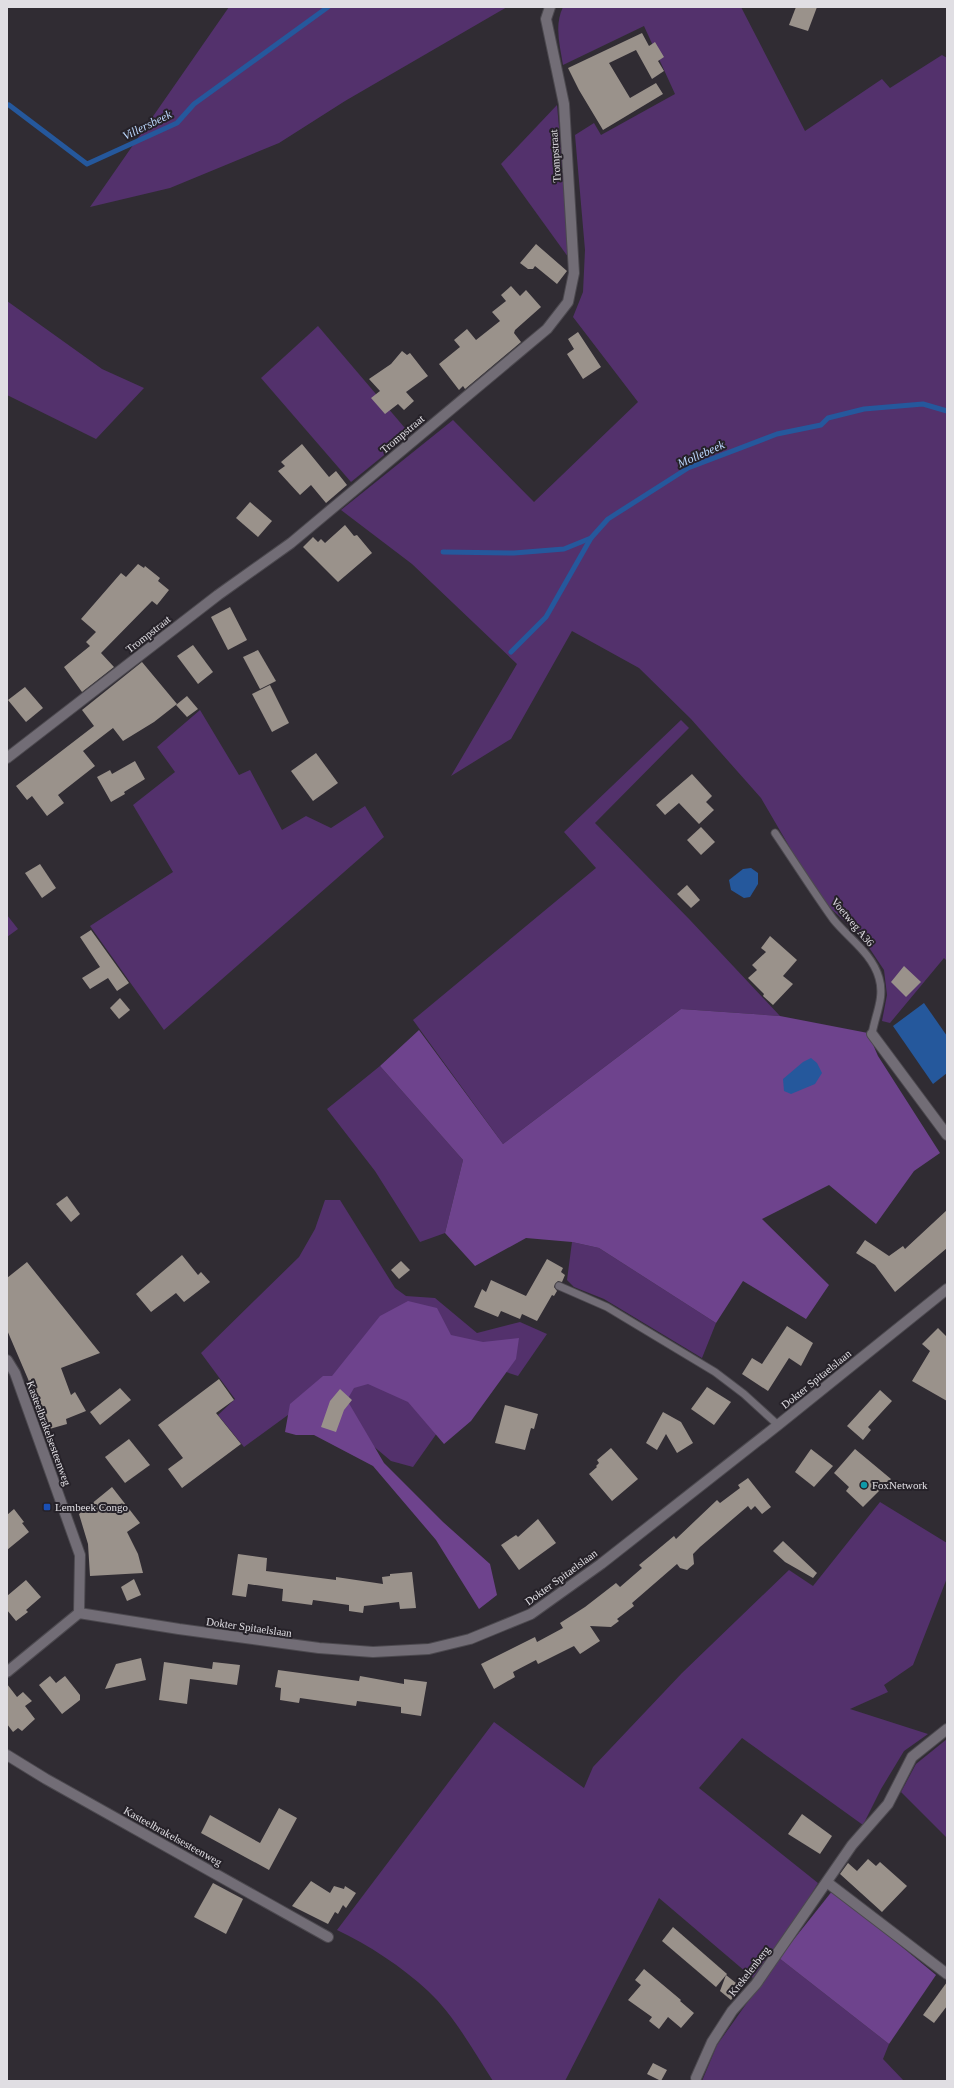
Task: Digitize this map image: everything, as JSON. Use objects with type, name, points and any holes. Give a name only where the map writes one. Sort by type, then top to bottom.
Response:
[{"type":"street","name":"Trompstraat","points":[[7,758],[211,600],[311,527],[547,329],[568,302],[574,273],[564,104],[546,19],[550,7]]},
{"type":"street","points":[[872,1034],[947,1135]]},
{"type":"street","name":"Dokter Spitaelslaan","points":[[79,1612],[180,1629],[319,1648],[373,1652],[429,1649],[470,1639],[531,1614],[601,1564],[778,1425],[947,1288]]},
{"type":"street","name":"Kasteelbrakelsesteenweg","points":[[7,1360],[15,1373],[80,1556],[79,1612]]},
{"type":"street","points":[[7,1672],[79,1612]]},
{"type":"street","name":"Krekelenberg","points":[[696,2078],[712,2042],[732,2011],[756,1984],[828,1883],[852,1845],[888,1804],[912,1757],[947,1729]]},
{"type":"street","name":"Kasteelbrakelsesteenweg","points":[[7,1755],[46,1779],[328,1937]]},
{"type":"street","points":[[828,1883],[947,1974]]},
{"type":"lane","name":"Voetweg A36","points":[[775,833],[833,919],[866,954],[879,978],[881,995],[880,1007],[872,1034]]},
{"type":"lane","points":[[559,1286],[607,1307],[716,1372],[744,1394],[778,1425]]},
{"type":"shaded area","points":[[229,7],[507,7],[345,101],[279,143],[170,188],[90,207]]},
{"type":"shaded area","points":[[563,7],[741,7],[805,131],[882,79],[890,88],[942,55],[947,58],[947,961],[944,958],[890,1023],[882,1021],[887,995],[884,970],[862,937],[829,907],[796,858],[761,798],[691,719],[639,668],[572,631],[511,739],[451,776],[517,664],[412,564],[341,510],[453,420],[534,502],[638,402],[573,317],[583,292],[585,250],[575,135],[594,123],[601,135],[675,94],[644,26],[563,65],[558,28],[560,14]]},
{"type":"shaded area","points":[[557,105],[571,261],[501,164]]},
{"type":"shaded area","points":[[7,301],[102,369],[144,388],[96,439],[7,395]]},
{"type":"shaded area","points":[[318,326],[410,434],[351,482],[261,378]]},
{"type":"shaded area","points":[[200,710],[239,775],[250,770],[282,830],[306,816],[331,828],[365,806],[384,837],[164,1030],[90,926],[173,872],[133,805],[175,772],[157,747]]},
{"type":"shaded area","points":[[681,720],[689,728],[595,823],[690,920],[780,1016],[681,1009],[503,1144],[413,1020],[596,868],[564,832]]},
{"type":"shaded area","points":[[7,915],[18,929],[7,937]]},
{"type":"shaded area","points":[[681,1009],[780,1016],[868,1033],[878,1056],[940,1153],[914,1171],[876,1224],[829,1185],[762,1219],[829,1285],[806,1319],[743,1281],[716,1323],[599,1248],[572,1242],[526,1238],[475,1266],[445,1233],[463,1160],[380,1066],[419,1030],[503,1144]]},
{"type":"shaded area","points":[[380,1066],[463,1160],[445,1233],[420,1242],[375,1171],[327,1109]]},
{"type":"shaded area","points":[[325,1200],[340,1200],[395,1288],[406,1296],[435,1298],[477,1333],[520,1322],[547,1334],[518,1376],[485,1365],[413,1467],[391,1461],[314,1396],[244,1447],[218,1415],[235,1399],[201,1353],[299,1257],[315,1229]]},
{"type":"shaded area","points":[[572,1242],[599,1248],[716,1323],[702,1358],[604,1299],[574,1287],[567,1280]]},
{"type":"shaded area","points":[[408,1301],[437,1308],[451,1335],[483,1342],[519,1338],[516,1359],[471,1421],[444,1444],[408,1402],[368,1384],[354,1388],[347,1400],[384,1463],[443,1522],[490,1564],[497,1595],[479,1609],[436,1540],[373,1466],[314,1435],[296,1435],[285,1432],[290,1404],[323,1376],[332,1376],[380,1316]]},
{"type":"shaded area","points":[[880,1502],[947,1543],[947,1578],[913,1665],[884,1685],[888,1692],[850,1709],[928,1734],[904,1751],[881,1789],[863,1825],[742,1738],[699,1788],[818,1883],[796,1919],[753,1978],[659,1898],[565,2081],[493,2081],[455,2022],[428,1991],[385,1957],[361,1942],[337,1930],[494,1722],[584,1788],[593,1767],[682,1673],[789,1570],[813,1586]]},
{"type":"shaded area","points":[[947,1739],[947,1838],[901,1792],[916,1764]]},
{"type":"shaded area","points":[[833,1890],[936,1975],[889,2044],[779,1958]]},
{"type":"shaded area","points":[[779,1958],[889,2044],[883,2059],[904,2081],[702,2081],[717,2045]]},
{"type":"water","points":[[751,868],[758,873],[758,884],[750,897],[744,898],[731,890],[729,880],[743,869]]},
{"type":"water","points":[[924,1003],[947,1036],[947,1073],[933,1084],[893,1026]]},
{"type":"water","points":[[811,1058],[817,1063],[822,1073],[815,1084],[791,1094],[784,1091],[783,1079],[803,1062]]},
{"type":"building","points":[[796,7],[817,7],[808,31],[789,25]]},
{"type":"building","points":[[642,33],[649,46],[655,42],[664,57],[658,61],[664,71],[652,79],[636,50],[609,63],[630,98],[656,83],[663,94],[603,130],[579,90],[568,68]]},
{"type":"building","points":[[536,244],[567,271],[557,284],[535,266],[533,269],[528,269],[520,263]]},
{"type":"building","points":[[511,286],[520,296],[526,290],[541,307],[515,330],[514,333],[521,342],[465,389],[463,386],[459,390],[439,364],[460,347],[454,340],[467,329],[476,340],[500,321],[492,312],[506,301],[501,295]]},
{"type":"building","points":[[578,332],[601,367],[583,379],[567,354],[574,349],[568,339]]},
{"type":"building","points":[[402,351],[407,355],[410,353],[428,376],[406,392],[414,401],[404,410],[398,404],[385,414],[371,398],[380,391],[369,379],[391,364]]},
{"type":"building","points":[[302,444],[329,477],[336,471],[347,485],[326,503],[311,485],[300,495],[278,471],[285,466],[281,462]]},
{"type":"building","points":[[250,502],[272,521],[258,537],[236,518]]},
{"type":"building","points":[[345,525],[354,536],[357,535],[372,553],[338,582],[303,547],[313,537],[318,542],[321,539],[325,543]]},
{"type":"building","points":[[138,564],[144,568],[145,566],[160,578],[158,581],[169,590],[157,605],[152,601],[101,653],[114,667],[82,692],[64,667],[90,646],[86,642],[96,632],[81,619],[121,573],[126,577]]},
{"type":"building","points":[[230,607],[247,640],[228,650],[211,617]]},
{"type":"building","points":[[193,645],[213,672],[198,684],[177,656]]},
{"type":"building","points":[[258,650],[276,681],[260,689],[243,657]]},
{"type":"building","points":[[142,662],[177,704],[154,722],[123,741],[113,728],[83,751],[95,766],[58,795],[64,803],[47,816],[32,796],[27,800],[16,786],[94,726],[82,710]]},
{"type":"building","points":[[270,685],[289,723],[272,732],[252,694]]},
{"type":"building","points":[[25,687],[43,708],[26,722],[8,700]]},
{"type":"building","points":[[187,696],[198,709],[187,717],[176,705]]},
{"type":"building","points":[[316,753],[338,783],[313,801],[291,771]]},
{"type":"building","points":[[135,761],[145,779],[124,792],[125,794],[111,802],[97,777],[110,770],[112,774]]},
{"type":"building","points":[[692,774],[712,796],[706,802],[714,810],[699,824],[679,803],[665,815],[656,805]]},
{"type":"building","points":[[701,827],[715,842],[701,855],[687,840]]},
{"type":"building","points":[[40,864],[56,888],[42,898],[25,873]]},
{"type":"building","points":[[687,885],[700,900],[691,908],[677,894]]},
{"type":"building","points":[[91,930],[129,983],[117,991],[108,978],[90,989],[82,978],[100,967],[80,937]]},
{"type":"building","points":[[770,936],[797,960],[783,976],[793,984],[773,1005],[763,996],[764,994],[748,978],[757,970],[752,965],[766,952],[761,948]]},
{"type":"building","points":[[904,966],[921,982],[906,997],[891,982]]},
{"type":"building","points":[[120,998],[130,1010],[119,1019],[110,1008]]},
{"type":"building","points":[[67,1196],[80,1214],[71,1222],[56,1204]]},
{"type":"building","points":[[947,1210],[947,1248],[895,1292],[875,1265],[856,1253],[865,1240],[889,1256],[903,1246],[905,1249]]},
{"type":"building","points":[[182,1255],[198,1275],[201,1272],[210,1282],[184,1302],[176,1293],[151,1312],[136,1294]]},
{"type":"building","points":[[547,1259],[563,1268],[561,1272],[565,1275],[562,1282],[558,1281],[555,1284],[554,1287],[557,1291],[554,1296],[552,1295],[537,1321],[522,1314],[520,1319],[501,1311],[498,1317],[474,1307],[482,1289],[486,1292],[491,1280],[526,1296]]},
{"type":"building","points":[[401,1261],[410,1270],[399,1279],[391,1270]]},
{"type":"building","points":[[27,1262],[100,1353],[61,1368],[71,1395],[75,1392],[86,1411],[66,1419],[67,1424],[46,1430],[28,1379],[7,1330],[7,1278]]},
{"type":"building","points":[[787,1326],[813,1343],[801,1366],[789,1358],[768,1391],[742,1374],[752,1358],[762,1364]]},
{"type":"building","points":[[938,1328],[947,1337],[947,1401],[912,1381],[930,1351],[922,1344]]},
{"type":"building","points":[[219,1379],[234,1400],[216,1413],[241,1444],[182,1488],[168,1469],[183,1458],[158,1425]]},
{"type":"building","points":[[707,1387],[731,1402],[714,1425],[691,1409]]},
{"type":"building","points":[[120,1388],[131,1400],[100,1425],[90,1412]]},
{"type":"building","points":[[340,1389],[352,1400],[344,1410],[336,1432],[321,1427],[330,1401]]},
{"type":"building","points":[[880,1390],[892,1401],[868,1427],[871,1430],[863,1440],[847,1426]]},
{"type":"building","points":[[505,1405],[538,1414],[534,1429],[531,1428],[525,1450],[495,1443]]},
{"type":"building","points":[[663,1412],[681,1422],[693,1443],[677,1453],[666,1434],[657,1450],[646,1443]]},
{"type":"building","points":[[129,1439],[150,1465],[125,1483],[105,1457]]},
{"type":"building","points":[[611,1448],[638,1479],[612,1501],[589,1474],[597,1467],[596,1466],[599,1463],[597,1460]]},
{"type":"building","points":[[811,1449],[833,1466],[814,1487],[795,1472]]},
{"type":"building","points":[[855,1449],[891,1479],[863,1507],[846,1491],[849,1487],[834,1473]]},
{"type":"building","points":[[748,1478],[771,1507],[762,1514],[755,1506],[751,1510],[748,1506],[693,1554],[694,1564],[687,1570],[680,1568],[677,1564],[632,1603],[634,1606],[617,1619],[619,1621],[611,1627],[590,1626],[600,1641],[580,1654],[574,1646],[538,1664],[536,1660],[513,1672],[515,1677],[494,1689],[481,1664],[535,1637],[537,1642],[563,1628],[560,1623],[585,1607],[616,1583],[620,1587],[642,1568],[639,1565],[674,1536],[676,1539],[717,1500],[720,1503],[740,1488],[738,1485]]},
{"type":"building","points":[[112,1487],[140,1523],[127,1532],[138,1554],[143,1573],[90,1576],[88,1544],[79,1514]]},
{"type":"building","points":[[14,1509],[24,1522],[22,1523],[29,1532],[7,1550],[7,1515]]},
{"type":"building","points":[[538,1519],[556,1543],[519,1570],[501,1545],[516,1535],[518,1537]]},
{"type":"building","points":[[783,1541],[817,1573],[813,1578],[785,1562],[773,1551]]},
{"type":"building","points":[[238,1554],[267,1558],[266,1571],[336,1580],[336,1577],[383,1584],[382,1577],[390,1576],[390,1574],[412,1572],[416,1608],[400,1609],[399,1602],[364,1606],[363,1613],[349,1611],[349,1605],[313,1600],[312,1605],[282,1601],[283,1589],[248,1584],[246,1597],[232,1595]]},
{"type":"building","points":[[134,1579],[141,1595],[127,1601],[121,1587]]},
{"type":"building","points":[[26,1580],[41,1597],[26,1610],[28,1612],[16,1621],[7,1610],[7,1596]]},
{"type":"building","points":[[141,1658],[146,1680],[105,1689],[116,1664]]},
{"type":"building","points":[[164,1662],[212,1669],[213,1662],[240,1665],[237,1685],[190,1679],[187,1704],[159,1700]]},
{"type":"building","points":[[278,1670],[359,1681],[360,1676],[404,1684],[404,1679],[427,1682],[421,1716],[401,1713],[401,1707],[357,1701],[356,1706],[300,1698],[299,1703],[280,1700],[281,1688],[275,1687]]},
{"type":"building","points":[[50,1676],[56,1683],[65,1676],[80,1695],[80,1700],[62,1714],[39,1685]]},
{"type":"building","points":[[7,1684],[17,1697],[23,1692],[32,1701],[25,1706],[35,1719],[22,1731],[18,1728],[13,1732],[7,1724]]},
{"type":"building","points":[[279,1808],[297,1818],[269,1870],[201,1833],[210,1815],[260,1843]]},
{"type":"building","points":[[802,1814],[832,1836],[820,1854],[788,1834]]},
{"type":"building","points":[[868,1859],[876,1866],[880,1862],[907,1886],[882,1912],[840,1874],[848,1863],[857,1871]]},
{"type":"building","points":[[311,1881],[330,1893],[334,1886],[344,1889],[345,1886],[356,1893],[346,1908],[343,1905],[338,1914],[335,1912],[328,1924],[292,1906]]},
{"type":"building","points":[[213,1883],[243,1899],[226,1934],[194,1917]]},
{"type":"building","points":[[673,1927],[727,1974],[716,1987],[662,1941]]},
{"type":"building","points":[[644,1969],[694,2013],[681,2028],[668,2017],[659,2029],[649,2021],[652,2017],[628,2000],[641,1985],[635,1980]]},
{"type":"building","points":[[726,1975],[741,1987],[731,2000],[720,1991]]},
{"type":"building","points":[[947,1982],[947,2006],[934,2023],[923,2015]]},
{"type":"building","points":[[653,2063],[667,2070],[661,2081],[647,2074]]},
{"type":"waterway","name":"Villersbeek","points":[[9,105],[87,164],[177,123],[194,104],[328,7]]},
{"type":"waterway","name":"Mollebeek","points":[[511,652],[546,617],[591,538],[608,519],[688,468],[777,434],[821,425],[828,418],[864,409],[923,404],[947,411]]},
{"type":"waterway","points":[[443,552],[514,553],[564,549],[591,538]]},
{"type":"place","name":"FoxNetwork","points":[[864,1485]]},
{"type":"place","name":"Lembeek Congo","points":[[47,1507]]}]
